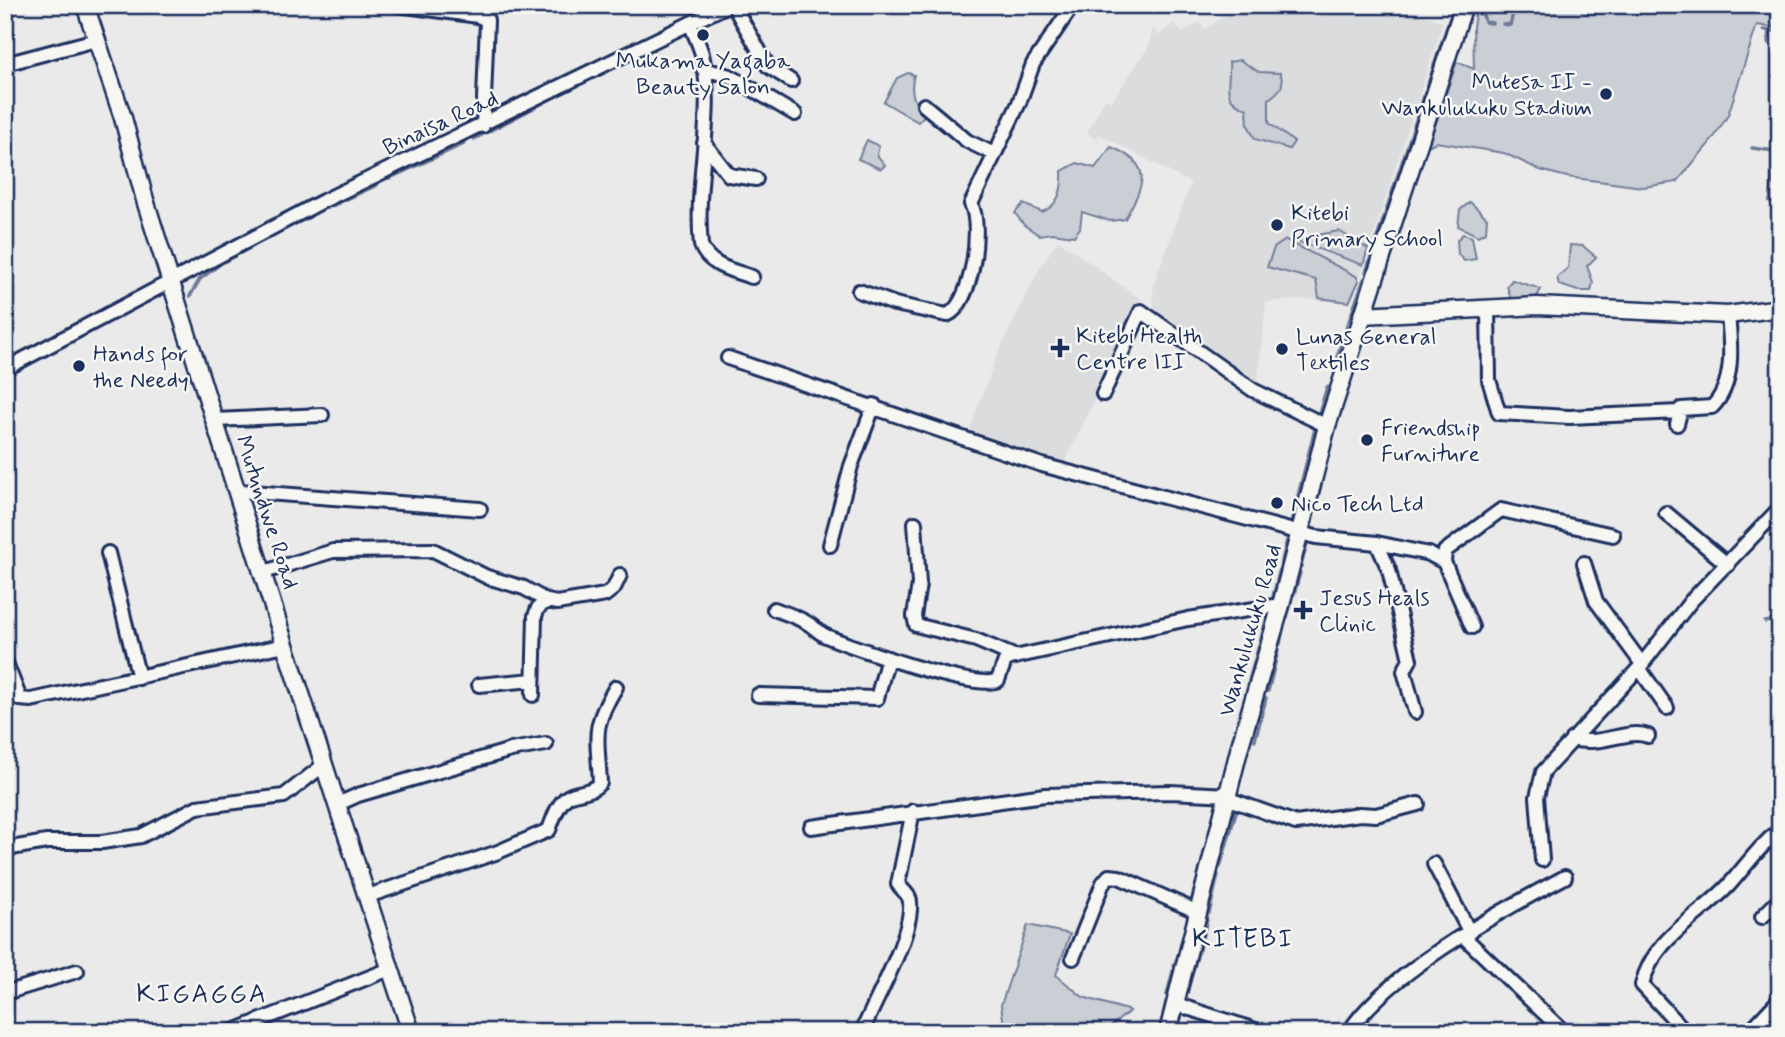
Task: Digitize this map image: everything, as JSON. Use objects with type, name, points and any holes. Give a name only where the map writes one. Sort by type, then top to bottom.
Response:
[{"type":"main road","name":"Mutundwe Road","points":[[85,5],[285,645],[411,1032]]},
{"type":"main road","name":"Wankulukuku Road","points":[[1168,1032],[1240,746],[1281,605],[1327,426],[1464,5]]},
{"type":"main road","points":[[1362,315],[1569,306],[1728,315],[1780,308]]},
{"type":"street","points":[[399,5],[478,16],[487,20]]},
{"type":"street","points":[[483,126],[489,5]]},
{"type":"street","points":[[730,5],[768,66],[790,81]]},
{"type":"street","name":"Binaisa Road","points":[[5,369],[323,201],[730,5]]},
{"type":"street","points":[[859,290],[919,310],[952,314],[970,278],[974,260],[977,222],[971,204],[1018,103],[1032,64],[1073,5]]},
{"type":"street","points":[[690,23],[702,55],[706,84],[704,143],[699,175],[700,235],[704,253],[721,266],[752,277]]},
{"type":"street","points":[[5,64],[96,40]]},
{"type":"street","points":[[703,69],[730,76],[783,104],[795,114]]},
{"type":"street","points":[[924,105],[967,141],[994,154]]},
{"type":"street","points":[[704,143],[729,175],[756,179]]},
{"type":"street","points":[[1488,308],[1489,380],[1499,413],[1569,417],[1678,418],[1684,408],[1712,407],[1723,392],[1731,355],[1728,315]]},
{"type":"street","points":[[1103,394],[1141,311],[1254,390],[1327,426]]},
{"type":"street","points":[[729,358],[873,405],[1042,465],[1300,533],[1377,543],[1429,554],[1444,562]]},
{"type":"street","points":[[831,545],[851,466],[873,405]]},
{"type":"street","points":[[215,420],[322,415]]},
{"type":"street","points":[[239,491],[480,509]]},
{"type":"street","points":[[1542,860],[1537,797],[1548,763],[1640,666],[1689,603],[1780,508]]},
{"type":"street","points":[[1472,627],[1444,562],[1446,551],[1501,510],[1613,535]]},
{"type":"street","points":[[1666,513],[1728,565]]},
{"type":"street","points":[[915,523],[919,584],[914,616],[916,625],[976,640],[1016,657]]},
{"type":"street","points":[[1377,543],[1389,570],[1410,660],[1404,671],[1415,712]]},
{"type":"street","points":[[264,572],[333,551],[433,550],[487,577],[538,593],[547,601],[557,603],[605,595],[614,588],[620,575]]},
{"type":"street","points":[[108,553],[139,678]]},
{"type":"street","points":[[1584,563],[1596,601],[1667,708]]},
{"type":"street","points":[[533,695],[535,616],[538,608],[547,601]]},
{"type":"street","points":[[774,609],[796,617],[829,638],[888,658],[989,683],[998,680],[1005,661],[1016,657],[1188,620],[1281,605]]},
{"type":"street","points":[[5,660],[20,699],[31,700],[285,645]]},
{"type":"street","points":[[758,695],[877,698],[888,658]]},
{"type":"street","points":[[479,685],[533,680]]},
{"type":"street","points":[[368,896],[498,852],[549,830],[561,803],[569,796],[593,791],[600,783],[595,737],[605,705],[616,687]]},
{"type":"street","points":[[1572,739],[1587,743],[1638,733],[1647,736]]},
{"type":"street","points":[[338,804],[358,795],[512,750],[546,744]]},
{"type":"street","points":[[5,849],[47,842],[102,842],[141,836],[197,807],[284,796],[325,764]]},
{"type":"street","points":[[811,827],[1045,795],[1170,792],[1229,797],[1296,824],[1360,814],[1376,816],[1418,804]]},
{"type":"street","points":[[862,1032],[898,954],[910,905],[910,898],[898,884],[913,811]]},
{"type":"street","points":[[1686,1032],[1642,985],[1646,968],[1658,948],[1728,886],[1760,847],[1780,830]]},
{"type":"street","points":[[1434,864],[1467,935],[1564,1032]]},
{"type":"street","points":[[1073,958],[1103,883],[1109,876],[1119,877],[1198,912]]},
{"type":"street","points":[[1349,1032],[1384,993],[1408,973],[1565,877]]},
{"type":"street","points":[[1762,917],[1780,899]]},
{"type":"street","points":[[231,1032],[390,969]]},
{"type":"street","points":[[5,993],[77,971]]},
{"type":"street","points":[[1749,1032],[1780,999]]},
{"type":"street","points":[[1175,1004],[1262,1032]]},
{"type":"shaded area","name":"Kitebi Primary School","points":[[1244,5],[1393,5],[1443,22],[1351,304],[1311,299],[1266,302],[1257,388],[1154,312],[1153,286],[1191,183],[1099,134],[1096,139],[1087,133],[1105,99],[1111,102],[1148,48],[1153,28],[1158,36],[1175,23],[1182,33],[1200,22],[1204,29]]},
{"type":"shaded area","name":"Mutesa II - Wankulukuku Stadium","points":[[1477,5],[1780,5],[1780,29],[1757,25],[1728,115],[1713,139],[1677,182],[1643,187],[1567,177],[1540,170],[1504,153],[1436,142],[1428,146],[1457,62],[1474,69],[1473,26]]},
{"type":"shaded area","points":[[1240,60],[1259,72],[1280,73],[1282,85],[1269,99],[1269,123],[1294,142],[1289,149],[1255,139],[1248,125],[1247,109],[1238,105],[1230,95],[1229,62]]},
{"type":"shaded area","points":[[908,73],[914,75],[913,97],[924,116],[918,122],[884,102],[897,78]]},
{"type":"shaded area","points":[[1780,130],[1780,202],[1779,205],[1769,202]]},
{"type":"shaded area","points":[[867,140],[879,146],[877,155],[885,165],[881,169],[858,159]]},
{"type":"shaded area","points":[[1111,147],[1135,161],[1142,177],[1137,196],[1125,219],[1110,221],[1082,212],[1080,228],[1074,236],[1052,233],[1039,235],[1024,225],[1015,213],[1023,204],[1042,212],[1048,209],[1059,195],[1062,171],[1077,163],[1095,168]]},
{"type":"shaded area","points":[[1470,202],[1487,218],[1486,232],[1478,236],[1458,226],[1460,210]]},
{"type":"shaded area","points":[[1339,231],[1368,249],[1363,265],[1299,242],[1301,238]]},
{"type":"shaded area","points":[[1463,234],[1472,237],[1476,259],[1464,261],[1458,254],[1457,240]]},
{"type":"shaded area","name":"Kitebi Health Centre III","points":[[1058,240],[1142,300],[1062,468],[967,438],[995,360],[1038,271]]},
{"type":"shaded area","points":[[1286,240],[1356,276],[1359,281],[1349,302],[1319,298],[1316,280],[1267,267],[1274,248]]},
{"type":"shaded area","points":[[1570,245],[1583,246],[1596,257],[1587,266],[1593,282],[1591,291],[1578,291],[1559,285],[1557,277],[1568,268]]},
{"type":"shaded area","points":[[1512,280],[1541,289],[1534,302],[1517,303],[1511,299],[1507,286]]},
{"type":"shaded area","points":[[1028,925],[1070,934],[1056,975],[1083,997],[1130,1011],[1103,1032],[1005,1032],[1001,1005]]},
{"type":"waterway","points":[[1366,272],[1454,5]]},
{"type":"waterway","points":[[664,30],[702,9]]},
{"type":"waterway","points":[[1465,29],[1471,10]]},
{"type":"waterway","points":[[1503,24],[1510,25],[1514,10]]},
{"type":"waterway","points":[[1482,12],[1485,22],[1492,23]]},
{"type":"waterway","points":[[1764,30],[1780,32]]},
{"type":"waterway","points":[[1768,43],[1770,31]]},
{"type":"waterway","points":[[1439,108],[1463,36]]},
{"type":"waterway","points":[[635,57],[668,42]]},
{"type":"waterway","points":[[1774,76],[1780,77]]},
{"type":"waterway","points":[[474,139],[587,80]]},
{"type":"waterway","points":[[1770,116],[1780,116]]},
{"type":"waterway","points":[[1752,148],[1774,151],[1780,130]]},
{"type":"waterway","points":[[390,178],[464,144]]},
{"type":"waterway","points":[[1384,274],[1422,159]]},
{"type":"waterway","points":[[347,181],[361,175]]},
{"type":"waterway","points":[[276,218],[339,185]]},
{"type":"waterway","points":[[332,206],[377,185]]},
{"type":"waterway","points":[[286,228],[310,217]]},
{"type":"waterway","points":[[248,234],[268,222]]},
{"type":"waterway","points":[[228,259],[269,237]]},
{"type":"waterway","points":[[190,296],[200,279],[220,264]]},
{"type":"waterway","points":[[1349,321],[1364,279]]},
{"type":"waterway","points":[[1346,332],[1347,324]]},
{"type":"waterway","points":[[1337,358],[1343,337]]},
{"type":"waterway","points":[[1318,417],[1327,387]]},
{"type":"waterway","points":[[1332,439],[1337,420]]},
{"type":"waterway","points":[[1291,523],[1315,429]]},
{"type":"waterway","points":[[1315,507],[1322,479]]},
{"type":"waterway","points":[[1310,531],[1314,513]]},
{"type":"waterway","points":[[1272,601],[1289,532]]},
{"type":"waterway","points":[[1301,566],[1308,540]]},
{"type":"waterway","points":[[1294,594],[1300,573]]},
{"type":"waterway","points":[[1285,622],[1290,607]]},
{"type":"waterway","points":[[1249,681],[1269,610]]},
{"type":"waterway","points":[[1765,622],[1780,619]]},
{"type":"waterway","points":[[1280,644],[1282,633]]},
{"type":"waterway","points":[[1268,691],[1278,651]]},
{"type":"waterway","points":[[1241,715],[1246,696]]},
{"type":"waterway","points":[[1255,740],[1266,698]]},
{"type":"waterway","points":[[1220,867],[1238,805]]},
{"type":"waterway","points":[[1192,898],[1207,846]]},
{"type":"waterway","points":[[1209,913],[1218,875]]},
{"type":"waterway","points":[[1180,949],[1189,913]]},
{"type":"waterway","points":[[1184,1003],[1207,920]]},
{"type":"waterway","points":[[1174,966],[1179,953]]},
{"type":"waterway","points":[[1167,995],[1173,971]]},
{"type":"waterway","points":[[1163,1015],[1166,1002]]},
{"type":"waterway","points":[[1177,1032],[1182,1014]]},
{"type":"waterway","points":[[1159,1032],[1162,1019]]},
{"type":"place","name":"Mukama Yagaba Beauty Salon","points":[[703,35]]},
{"type":"place","name":"Mutesa II - Wankulukuku Stadium","points":[[1606,94]]},
{"type":"place","name":"Kitebi Primary School","points":[[1277,225]]},
{"type":"place","name":"Kitebi Health Centre III","points":[[1060,348]]},
{"type":"place","name":"Lunas General Textiles","points":[[1282,349]]},
{"type":"place","name":"Hands for the Needy","points":[[79,366]]},
{"type":"place","name":"Friendship Furniture","points":[[1367,440]]},
{"type":"place","name":"Nico Tech Ltd","points":[[1277,503]]},
{"type":"place","name":"Jesus Heals Clinic","points":[[1303,610]]},
{"type":"district","name":"KITEBI","points":[[1243,938]]},
{"type":"district","name":"KIGAGGA","points":[[202,993]]}]
